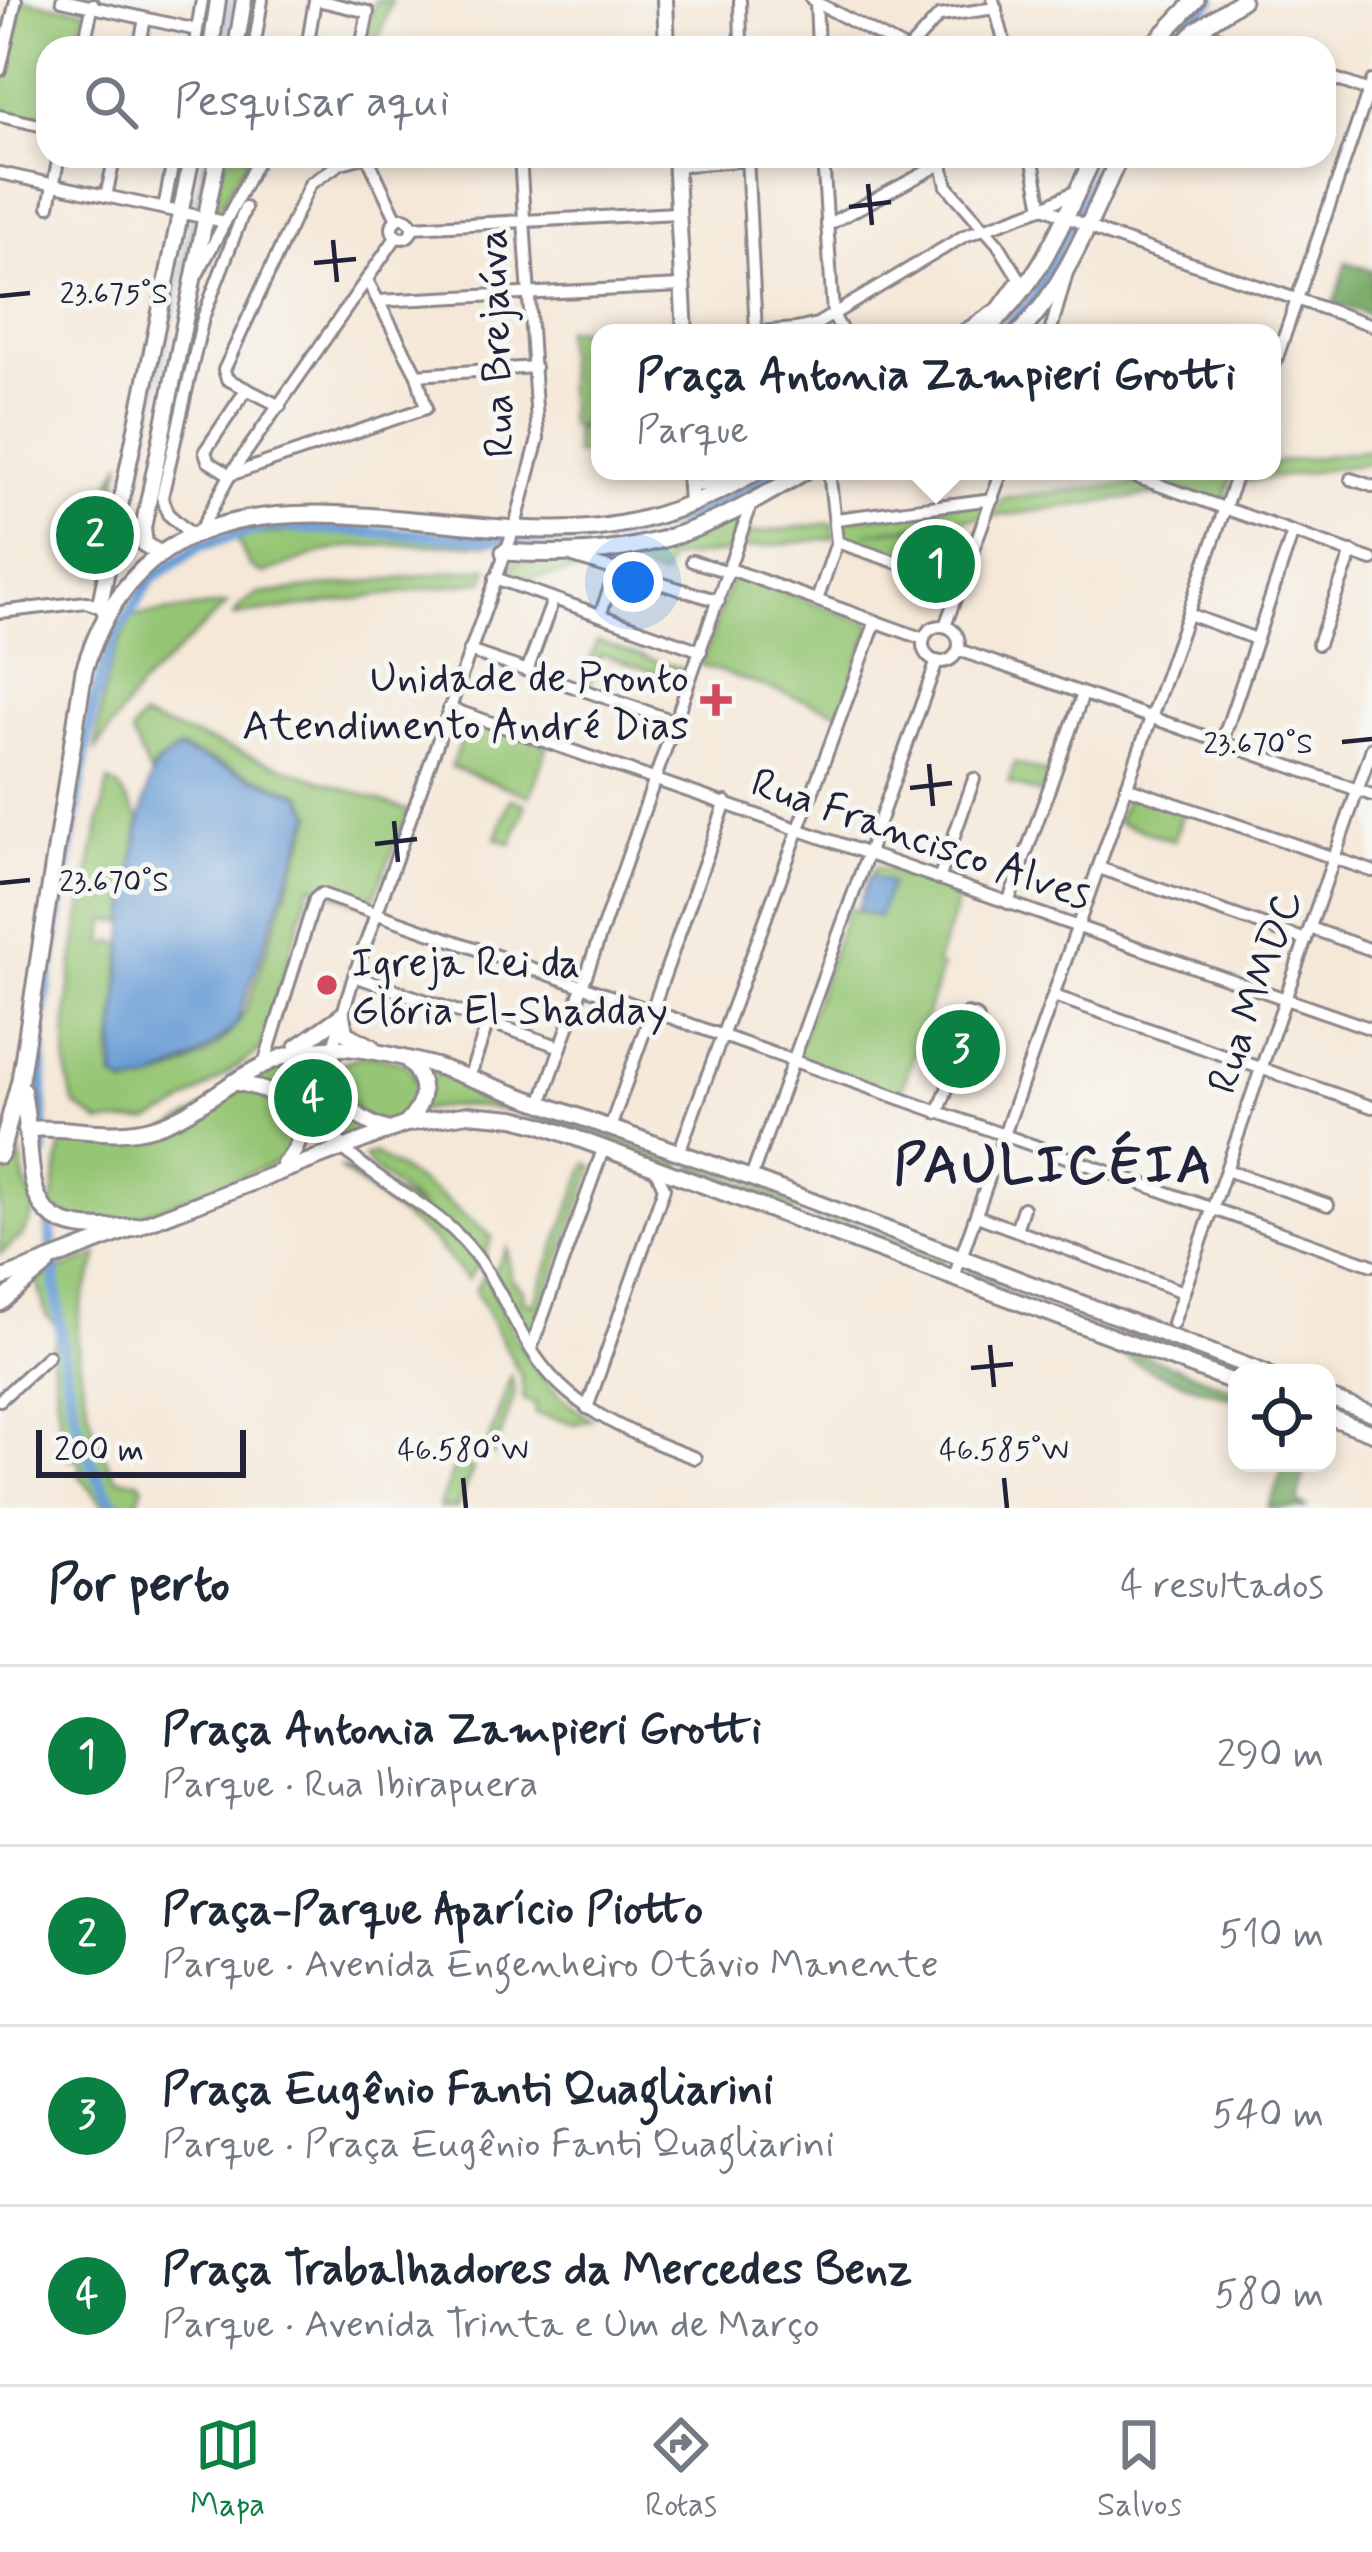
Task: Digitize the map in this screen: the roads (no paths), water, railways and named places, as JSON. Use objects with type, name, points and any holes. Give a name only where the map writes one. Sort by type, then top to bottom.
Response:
[{"type":"highway","points":[[1162,36],[1196,0]]},
{"type":"highway","points":[[1191,36],[1242,0]]},
{"type":"highway","points":[[1028,324],[1067,268],[1078,190],[1088,168]]},
{"type":"highway","points":[[984,324],[1076,221],[1112,168]]},
{"type":"highway","points":[[0,1155],[20,1080],[84,670],[104,612],[128,586],[163,554],[196,533],[227,523],[281,514],[514,529],[597,528],[690,487],[719,480]]},
{"type":"highway","points":[[506,550],[572,556],[646,545],[693,531],[790,480]]},
{"type":"highway","points":[[20,1080],[29,1129],[31,1181],[38,1198],[54,1216],[88,1230],[139,1226]]},
{"type":"highway","points":[[0,1155],[29,1129]]},
{"type":"highway","points":[[0,1304],[48,1263]]},
{"type":"main road","points":[[214,36],[218,0]]},
{"type":"main road","points":[[238,36],[244,0]]},
{"type":"main road","points":[[665,0],[667,36]]},
{"type":"main road","points":[[104,612],[191,168]]},
{"type":"main road","points":[[163,554],[145,545],[143,528],[216,168]]},
{"type":"main road","points":[[675,168],[684,324]]},
{"type":"main road","points":[[289,1052],[342,1015],[345,1033],[388,1054]]},
{"type":"main road","points":[[333,1047],[331,1067],[337,1089],[354,1112],[389,1130]]},
{"type":"main road","points":[[29,1129],[107,1134],[151,1128],[171,1121],[265,1061],[289,1052],[333,1047],[388,1054],[751,1178],[1243,1364]]},
{"type":"main road","points":[[331,1067],[342,1058],[366,1051]]},
{"type":"main road","points":[[406,1059],[421,1077],[424,1091],[406,1124]]},
{"type":"main road","points":[[233,1082],[285,1100],[341,1146]]},
{"type":"main road","points":[[276,1171],[294,1154],[300,1136],[296,1116],[285,1100]]},
{"type":"main road","points":[[0,1279],[406,1124],[490,1115],[541,1125],[652,1163],[1228,1380]]},
{"type":"main road","points":[[1336,1400],[1372,1414]]},
{"type":"main road","points":[[1336,1420],[1372,1432]]},
{"type":"street","points":[[0,70],[16,0]]},
{"type":"street","points":[[62,0],[93,3],[197,30]]},
{"type":"street","points":[[196,36],[202,0]]},
{"type":"street","points":[[256,36],[262,0]]},
{"type":"street","points":[[309,36],[316,0],[368,12],[363,36]]},
{"type":"street","points":[[740,0],[741,36]]},
{"type":"street","points":[[814,1],[817,36]]},
{"type":"street","points":[[814,1],[883,36]]},
{"type":"street","points":[[86,36],[93,3]]},
{"type":"street","points":[[918,36],[939,16],[995,4],[1003,36]]},
{"type":"street","points":[[141,36],[145,19]]},
{"type":"street","points":[[1197,30],[1214,36]]},
{"type":"street","points":[[1281,345],[1371,88],[1336,78]]},
{"type":"street","points":[[0,116],[36,125]]},
{"type":"street","points":[[49,206],[56,168]]},
{"type":"street","points":[[106,196],[112,168]]},
{"type":"street","points":[[164,208],[172,168]]},
{"type":"street","points":[[198,273],[254,168]]},
{"type":"street","points":[[280,406],[227,380],[224,370],[310,184],[334,168]]},
{"type":"street","points":[[373,168],[397,220]]},
{"type":"street","name":"Rua Brejaúva","points":[[333,1047],[514,529],[538,439],[521,168]]},
{"type":"street","points":[[747,168],[756,324]]},
{"type":"street","points":[[824,168],[833,315],[838,324]]},
{"type":"street","points":[[827,225],[926,168]]},
{"type":"street","points":[[942,168],[947,186],[1022,284]]},
{"type":"street","points":[[1035,168],[1043,208]]},
{"type":"street","points":[[0,173],[225,222]]},
{"type":"street","points":[[814,324],[964,236],[1078,190]]},
{"type":"street","points":[[245,208],[206,305],[162,497],[168,514],[196,533],[230,475],[397,236]]},
{"type":"street","points":[[1043,208],[1372,326]]},
{"type":"street","points":[[412,226],[677,213]]},
{"type":"street","points":[[397,220],[406,219],[412,226]]},
{"type":"street","points":[[397,220],[392,228],[397,236]]},
{"type":"street","points":[[397,236],[406,237],[412,226]]},
{"type":"street","points":[[1053,324],[1067,268]]},
{"type":"street","points":[[230,475],[424,410],[427,402],[417,375],[367,280]]},
{"type":"street","points":[[378,301],[681,286]]},
{"type":"street","points":[[417,375],[535,367]]},
{"type":"street","points":[[230,475],[208,461],[205,451],[247,390]]},
{"type":"street","points":[[1352,478],[1372,486]]},
{"type":"street","points":[[690,487],[722,480]]},
{"type":"street","points":[[817,600],[837,542],[831,480]]},
{"type":"street","points":[[945,626],[999,480]]},
{"type":"street","points":[[1163,480],[1225,508],[1372,560]]},
{"type":"street","points":[[954,1277],[1235,480]]},
{"type":"street","points":[[836,519],[993,499]]},
{"type":"street","points":[[541,1104],[752,502]]},
{"type":"street","points":[[212,505],[215,516],[227,523]]},
{"type":"street","points":[[1222,742],[1293,532]]},
{"type":"street","points":[[837,542],[961,584]]},
{"type":"street","points":[[1318,644],[1352,552]]},
{"type":"street","points":[[572,556],[719,601]]},
{"type":"street","points":[[692,561],[924,639]]},
{"type":"street","points":[[601,615],[617,568]]},
{"type":"street","points":[[495,578],[701,651]]},
{"type":"street","points":[[527,671],[553,600]]},
{"type":"street","points":[[0,612],[86,602],[104,612]]},
{"type":"street","points":[[1188,614],[1256,639]]},
{"type":"street","points":[[679,1152],[877,621]]},
{"type":"street","points":[[936,626],[945,626],[957,635],[958,650],[949,660],[937,661],[925,652],[924,639],[936,626]]},
{"type":"street","points":[[958,650],[1372,794]]},
{"type":"street","points":[[469,651],[677,722]]},
{"type":"street","points":[[751,1178],[937,661]]},
{"type":"street","points":[[1008,903],[1083,694]]},
{"type":"street","name":"Rua Francisco Alves","points":[[449,708],[1372,1029]]},
{"type":"street","name":"Rua MMDC","points":[[1173,1322],[1372,748]]},
{"type":"street","points":[[939,879],[974,779]]},
{"type":"street","points":[[1126,788],[1372,871]]},
{"type":"street","points":[[610,1128],[726,802]]},
{"type":"street","points":[[1099,868],[1372,950]]},
{"type":"street","points":[[265,1061],[316,896],[321,894],[1372,1265]]},
{"type":"street","points":[[354,976],[561,1047]]},
{"type":"street","points":[[1054,995],[1372,1107]]},
{"type":"street","points":[[938,1113],[949,1084],[959,1080],[980,1026],[977,1017],[967,1014],[962,1018],[943,1074],[949,1084]]},
{"type":"street","points":[[469,1078],[488,1022]]},
{"type":"street","points":[[341,1146],[457,1234],[484,1266],[553,1382],[615,1424],[694,1458]]},
{"type":"street","points":[[531,1349],[604,1148]]},
{"type":"street","points":[[587,1408],[664,1188],[652,1163]]},
{"type":"street","points":[[1226,1170],[1328,1204]]},
{"type":"street","points":[[1016,1230],[1023,1208]]},
{"type":"street","points":[[977,1216],[1183,1292]]},
{"type":"street","points":[[0,1400],[48,1356]]},
{"type":"water","points":[[178,750],[301,796],[311,814],[235,1027],[196,1058],[152,1081],[124,1085],[115,1077],[115,1053],[140,823],[158,765]]},
{"type":"water","points":[[870,875],[891,883],[878,917],[857,910]]},
{"type":"waterway","points":[[226,36],[231,0]]},
{"type":"waterway","points":[[1174,36],[1212,0]]},
{"type":"waterway","points":[[120,568],[203,168]]},
{"type":"waterway","points":[[1009,324],[1033,301],[1098,168]]},
{"type":"waterway","points":[[43,1154],[41,1022],[93,704],[113,639],[151,579],[201,545],[269,526],[531,541],[605,539],[687,518],[761,480]]},
{"type":"waterway","points":[[50,1228],[74,1410],[98,1478],[117,1508]]},
{"type":"place","name":"Praça-Parque Aparício Piotto","points":[[95,535]]},
{"type":"place","name":"Praça Antonia Zampieri Grotti","points":[[936,564]]},
{"type":"place","name":"Unidade de Pronto Atendimento André Dias","points":[[716,700]]},
{"type":"place","name":"Igreja Rei da Glória El-Shadday","points":[[327,985]]},
{"type":"place","name":"Praça Eugênio Fanti Quagliarini","points":[[961,1049]]},
{"type":"place","name":"Praça Trabalhadores da Mercedes Benz","points":[[313,1098]]},
{"type":"district","name":"PAULICÉIA","points":[[1054,1163]]}]
